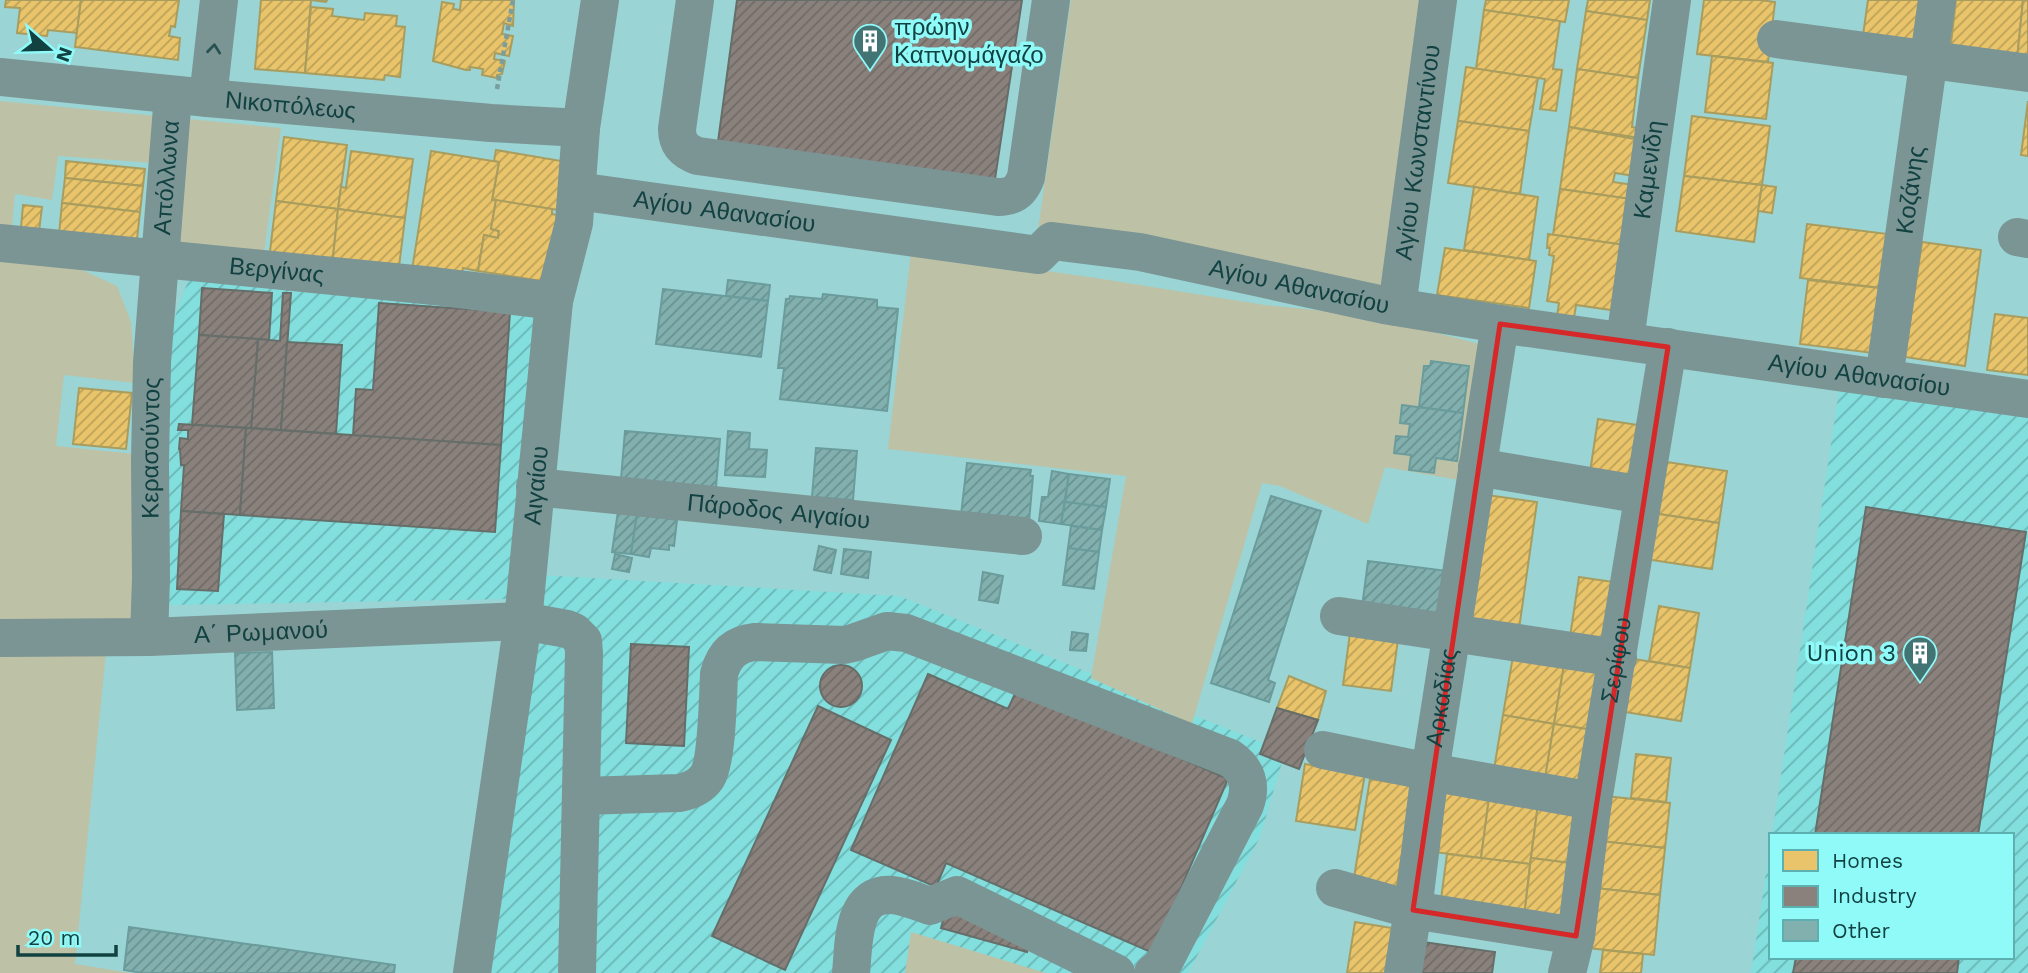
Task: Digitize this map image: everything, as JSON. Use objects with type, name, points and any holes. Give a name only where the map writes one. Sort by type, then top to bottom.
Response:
[{"type":"street","name":"Απόλλωνα","points":[[159,258],[191,96],[219,0]]},
{"type":"street","name":"Αιγαίου","points":[[472,973],[523,621],[554,301],[568,251],[577,191],[581,128],[600,0]]},
{"type":"street","points":[[695,0],[677,129],[681,147],[688,153],[999,197],[1017,193],[1026,177],[1051,0]]},
{"type":"street","name":"Αγίου Κωνσταντίνου","points":[[1396,307],[1438,0]]},
{"type":"street","name":"Καμενίδη","points":[[1625,340],[1672,0]]},
{"type":"street","name":"Κοζάνης","points":[[1884,379],[1937,0]]},
{"type":"street","points":[[1776,39],[2028,73]]},
{"type":"street","name":"Νικοπόλεως","points":[[0,77],[491,123],[581,128]]},
{"type":"street","name":"Αγίου Αθανασίου","points":[[577,191],[1038,255],[1052,240],[1140,252],[1396,307],[2028,399]]},
{"type":"street","name":"Βεργίνας","points":[[0,243],[434,286],[554,301]]},
{"type":"street","name":"Κερασούντος","points":[[149,637],[149,461],[159,258]]},
{"type":"street","name":"Αρκαδίας","points":[[1402,973],[1413,910],[1430,772],[1500,324]]},
{"type":"street","name":"Σερίφου","points":[[1567,973],[1576,936],[1593,801],[1668,347]]},
{"type":"street","points":[[1478,467],[1643,495]]},
{"type":"street","name":"Πάροδος Αιγαίου","points":[[535,487],[1023,536]]},
{"type":"street","points":[[1339,616],[1618,658]]},
{"type":"street","name":"Α΄ Ρωμανού","points":[[0,638],[149,637],[523,621],[567,629],[583,641],[582,796]]},
{"type":"street","points":[[577,973],[582,796],[679,793],[689,791],[705,780],[713,761],[719,674],[727,655],[744,643],[848,644],[887,631],[906,633],[1230,758],[1238,764],[1248,783],[1249,794],[1245,805],[1165,960],[1153,973]]},
{"type":"street","points":[[1323,750],[1593,801]]},
{"type":"street","points":[[1335,888],[1413,910],[1576,936]]},
{"type":"street","points":[[851,973],[856,926],[859,914],[867,904],[877,897],[889,895],[930,906],[957,895],[1116,973]]},
{"type":"path","points":[[491,123],[513,0]]},
{"type":"highlighted area","points":[[1500,324],[1668,347],[1576,936],[1413,910]]},
{"type":"shaded area","points":[[189,278],[547,314],[508,599],[166,605],[170,331]]},
{"type":"shaded area","points":[[1842,371],[2028,398],[2028,973],[1751,973],[1769,853],[1769,959],[2014,959],[2014,833],[1772,833]]},
{"type":"shaded area","points":[[522,574],[899,596],[1285,752],[1260,837],[1188,973],[480,973]]},
{"type":"green space","points":[[1071,0],[1424,0],[1385,291],[1036,244]]},
{"type":"green space","points":[[0,101],[281,128],[263,260],[172,251],[180,165],[58,156],[52,200],[15,194],[11,237],[0,235]]},
{"type":"green space","points":[[911,252],[1265,305],[1344,313],[1395,322],[1479,344],[1464,481],[1385,467],[1368,524],[1280,486],[1262,483],[1192,724],[1091,678],[1126,476],[888,449]]},
{"type":"green space","points":[[0,257],[69,264],[117,286],[131,322],[135,383],[64,375],[56,446],[135,454],[134,650],[106,652],[75,964],[131,973],[0,973]]},
{"type":"green space","points":[[911,932],[1046,973],[905,973]]},
{"type":"building: Homes","points":[[6,0],[81,0],[77,33],[48,30],[47,36],[17,33],[20,8],[5,7]]},
{"type":"building: Homes","points":[[81,0],[179,0],[175,27],[171,26],[169,36],[180,38],[178,60],[75,47]]},
{"type":"building: Homes","points":[[261,0],[311,0],[305,73],[255,69]]},
{"type":"building: Homes","points":[[461,0],[514,0],[513,26],[504,23],[502,34],[513,36],[509,56],[495,53],[494,59],[505,61],[502,74],[497,75],[497,78],[482,75],[483,69],[470,67],[470,70],[466,70],[433,61],[442,2],[454,4],[453,9],[460,10]]},
{"type":"building: Homes","points":[[1486,0],[1569,0],[1565,22],[1484,10]]},
{"type":"building: Homes","points":[[1588,0],[1650,0],[1647,20],[1586,11]]},
{"type":"building: Homes","points":[[1704,0],[1775,2],[1768,62],[1697,54]]},
{"type":"building: Homes","points":[[1868,0],[1928,0],[1924,42],[1863,35]]},
{"type":"building: Homes","points":[[1956,0],[2023,0],[2017,60],[1950,52]]},
{"type":"building: Homes","points":[[2023,0],[2028,0],[2028,61],[2017,60]]},
{"type":"building: Homes","points":[[311,7],[333,9],[332,16],[364,20],[365,13],[397,16],[396,26],[405,27],[400,77],[385,75],[384,80],[305,73]]},
{"type":"building: Homes","points":[[1484,10],[1560,21],[1553,69],[1562,70],[1556,111],[1540,109],[1545,79],[1476,69]]},
{"type":"building: Homes","points":[[1586,11],[1647,20],[1638,78],[1577,69]]},
{"type":"building: Homes","points":[[1712,56],[1773,63],[1766,119],[1705,112]]},
{"type":"building: Homes","points":[[1466,67],[1538,78],[1529,131],[1458,121]]},
{"type":"building: Homes","points":[[1577,69],[1638,78],[1632,127],[1641,128],[1640,138],[1569,127]]},
{"type":"building: Homes","points":[[2028,101],[2028,156],[2021,155]]},
{"type":"building: Homes","points":[[1692,116],[1770,126],[1762,185],[1684,176]]},
{"type":"building: Homes","points":[[1458,121],[1529,131],[1520,194],[1448,183]]},
{"type":"building: Homes","points":[[1569,127],[1640,140],[1635,176],[1615,173],[1613,182],[1634,185],[1631,199],[1560,189]]},
{"type":"building: Homes","points":[[284,137],[347,145],[338,209],[276,201]]},
{"type":"building: Homes","points":[[496,150],[567,162],[559,210],[492,200],[499,162],[494,161]]},
{"type":"building: Homes","points":[[351,151],[413,159],[405,218],[338,209],[341,187],[346,188]]},
{"type":"building: Homes","points":[[431,151],[499,162],[492,200],[496,200],[491,229],[499,231],[498,238],[484,235],[478,271],[463,268],[461,278],[412,270]]},
{"type":"building: Homes","points":[[66,161],[145,169],[143,186],[65,178]]},
{"type":"building: Homes","points":[[1684,176],[1762,185],[1754,242],[1676,231]]},
{"type":"building: Homes","points":[[65,178],[143,186],[140,212],[62,203]]},
{"type":"building: Homes","points":[[1762,185],[1776,187],[1772,213],[1758,211]]},
{"type":"building: Homes","points":[[1474,187],[1538,197],[1529,260],[1464,250]]},
{"type":"building: Homes","points":[[1560,189],[1631,199],[1625,245],[1553,235]]},
{"type":"building: Homes","points":[[496,200],[552,209],[552,214],[557,215],[548,282],[478,271],[484,235],[498,238],[499,231],[491,229]]},
{"type":"building: Homes","points":[[276,201],[338,209],[332,267],[269,260]]},
{"type":"building: Homes","points":[[62,203],[140,212],[136,248],[59,235]]},
{"type":"building: Homes","points":[[23,205],[42,207],[39,231],[21,228]]},
{"type":"building: Homes","points":[[338,209],[405,218],[398,275],[332,267]]},
{"type":"building: Homes","points":[[1807,224],[1896,235],[1889,289],[1800,278]]},
{"type":"building: Homes","points":[[1548,234],[1625,245],[1618,311],[1576,305],[1574,318],[1557,316],[1559,303],[1547,301],[1554,256],[1549,255],[1550,248],[1547,248]]},
{"type":"building: Homes","points":[[1922,242],[1981,250],[1965,366],[1905,357]]},
{"type":"building: Homes","points":[[1445,248],[1536,261],[1529,308],[1437,295]]},
{"type":"building: Homes","points":[[1808,280],[1889,289],[1881,354],[1800,344]]},
{"type":"building: Homes","points":[[1995,314],[2028,318],[2028,375],[1987,370]]},
{"type":"building: Homes","points":[[79,388],[132,393],[126,449],[73,444]]},
{"type":"building: Homes","points":[[1598,419],[1645,426],[1636,486],[1589,479]]},
{"type":"building: Homes","points":[[1660,461],[1727,471],[1719,523],[1652,513]]},
{"type":"building: Homes","points":[[1480,494],[1537,502],[1518,636],[1460,627]]},
{"type":"building: Homes","points":[[1652,513],[1719,523],[1712,569],[1645,559]]},
{"type":"building: Homes","points":[[1579,577],[1627,584],[1618,644],[1570,637]]},
{"type":"building: Homes","points":[[1659,606],[1699,613],[1690,668],[1649,661]]},
{"type":"building: Homes","points":[[1350,633],[1398,639],[1391,691],[1343,685]]},
{"type":"building: Homes","points":[[1514,650],[1565,659],[1554,724],[1503,715]]},
{"type":"building: Homes","points":[[1565,659],[1611,666],[1600,731],[1554,724]]},
{"type":"building: Homes","points":[[1634,659],[1690,668],[1681,721],[1625,712]]},
{"type":"building: Homes","points":[[1289,676],[1326,691],[1318,720],[1277,708]]},
{"type":"building: Homes","points":[[1503,715],[1554,724],[1544,784],[1493,775]]},
{"type":"building: Homes","points":[[1554,724],[1600,731],[1590,791],[1544,784]]},
{"type":"building: Homes","points":[[1636,754],[1671,758],[1666,802],[1631,798]]},
{"type":"building: Homes","points":[[1305,764],[1365,774],[1355,830],[1296,821]]},
{"type":"building: Homes","points":[[1370,779],[1413,786],[1396,891],[1353,884]]},
{"type":"building: Homes","points":[[1442,792],[1489,798],[1481,858],[1434,852]]},
{"type":"building: Homes","points":[[1605,796],[1670,803],[1665,848],[1600,841]]},
{"type":"building: Homes","points":[[1489,798],[1538,804],[1530,864],[1481,858]]},
{"type":"building: Homes","points":[[1538,804],[1585,810],[1578,864],[1531,858]]},
{"type":"building: Homes","points":[[1600,841],[1665,848],[1660,895],[1595,888]]},
{"type":"building: Homes","points":[[1447,854],[1530,864],[1524,918],[1440,907]]},
{"type":"building: Homes","points":[[1531,858],[1578,864],[1571,924],[1524,918]]},
{"type":"building: Homes","points":[[1595,888],[1660,895],[1654,955],[1588,948]]},
{"type":"building: Homes","points":[[1355,922],[1398,929],[1391,973],[1347,973]]},
{"type":"building: Homes","points":[[1603,950],[1643,954],[1641,973],[1600,973]]},
{"type":"building: Industry","name":"πρώην Καπνομάγαζο","points":[[737,0],[1022,0],[995,179],[718,142]]},
{"type":"building: Industry","points":[[202,288],[272,293],[269,340],[199,335]]},
{"type":"building: Industry","points":[[283,293],[291,293],[281,430],[251,428],[258,339],[280,341]]},
{"type":"building: Industry","points":[[379,303],[510,312],[501,445],[353,436],[356,389],[373,390]]},
{"type":"building: Industry","points":[[199,335],[258,339],[251,428],[192,425]]},
{"type":"building: Industry","points":[[287,342],[342,345],[336,434],[281,430]]},
{"type":"building: Industry","points":[[179,424],[246,428],[240,515],[181,511],[184,465],[181,465],[179,449],[180,438],[188,439],[188,430],[178,430]]},
{"type":"building: Industry","points":[[246,428],[501,445],[495,532],[240,515]]},
{"type":"building: Industry","name":"Union 3","points":[[1866,507],[2026,532],[1978,833],[1815,833]]},
{"type":"building: Industry","points":[[181,511],[224,514],[218,591],[177,589]]},
{"type":"building: Industry","points":[[631,644],[689,647],[684,746],[626,743]]},
{"type":"building: Industry","points":[[841,665],[856,671],[862,686],[856,701],[841,707],[826,701],[820,686],[826,671]]},
{"type":"building: Industry","points":[[928,674],[1008,709],[1018,687],[1228,779],[1153,953],[946,863],[936,887],[851,850]]},
{"type":"building: Industry","points":[[818,706],[891,740],[785,970],[712,936]]},
{"type":"building: Industry","points":[[1277,708],[1318,720],[1299,769],[1260,754]]},
{"type":"building: Industry","points":[[946,909],[1032,934],[1027,952],[941,928]]},
{"type":"building: Industry","points":[[1423,942],[1495,952],[1492,973],[1419,973]]},
{"type":"building: Industry","points":[[1796,959],[1959,959],[1957,973],[1793,973]]},
{"type":"building: Other","points":[[728,280],[770,285],[768,301],[726,296]]},
{"type":"building: Other","points":[[663,289],[768,301],[761,357],[656,344]]},
{"type":"building: Other","points":[[823,294],[877,300],[877,307],[898,309],[887,411],[780,399],[784,368],[778,368],[786,299],[790,296],[822,299]]},
{"type":"building: Other","points":[[1431,361],[1469,366],[1463,413],[1419,407],[1424,366],[1430,366]]},
{"type":"building: Other","points":[[1402,405],[1463,413],[1457,461],[1436,458],[1434,473],[1409,470],[1411,455],[1394,453],[1396,436],[1408,437],[1410,424],[1400,423]]},
{"type":"building: Other","points":[[625,431],[720,439],[715,499],[620,491]]},
{"type":"building: Other","points":[[728,431],[750,433],[749,449],[767,450],[765,477],[725,475]]},
{"type":"building: Other","points":[[816,448],[857,451],[853,500],[812,497]]},
{"type":"building: Other","points":[[967,463],[1031,470],[1030,476],[1033,476],[1029,522],[961,515]]},
{"type":"building: Other","points":[[1052,471],[1069,474],[1061,524],[1039,521],[1042,497],[1048,497]]},
{"type":"building: Other","points":[[1069,474],[1110,479],[1106,507],[1065,502]]},
{"type":"building: Other","points":[[1271,496],[1321,511],[1268,680],[1275,683],[1269,702],[1211,683]]},
{"type":"building: Other","points":[[1065,502],[1106,507],[1102,530],[1061,524]]},
{"type":"building: Other","points":[[618,511],[637,514],[631,554],[612,552]]},
{"type":"building: Other","points":[[637,514],[677,520],[674,546],[669,545],[669,550],[651,548],[649,557],[631,554]]},
{"type":"building: Other","points":[[1071,526],[1102,530],[1099,552],[1068,548]]},
{"type":"building: Other","points":[[819,546],[836,550],[831,573],[814,570]]},
{"type":"building: Other","points":[[1068,548],[1099,552],[1094,589],[1063,585]]},
{"type":"building: Other","points":[[844,549],[871,552],[868,578],[841,574]]},
{"type":"building: Other","points":[[615,554],[632,558],[629,572],[612,569]]},
{"type":"building: Other","points":[[1368,561],[1448,571],[1441,625],[1361,615]]},
{"type":"building: Other","points":[[983,572],[1003,576],[998,603],[979,600]]},
{"type":"building: Other","points":[[1072,632],[1088,634],[1086,651],[1070,650]]},
{"type":"building: Other","points":[[272,652],[274,708],[237,710],[235,653]]},
{"type":"building: Other","points":[[129,927],[395,965],[394,973],[142,973],[124,970]]},
{"type":"place","name":"πρώην Καπνομάγαζο","points":[[870,71]]},
{"type":"place","name":"Union 3","points":[[1920,683]]}]
